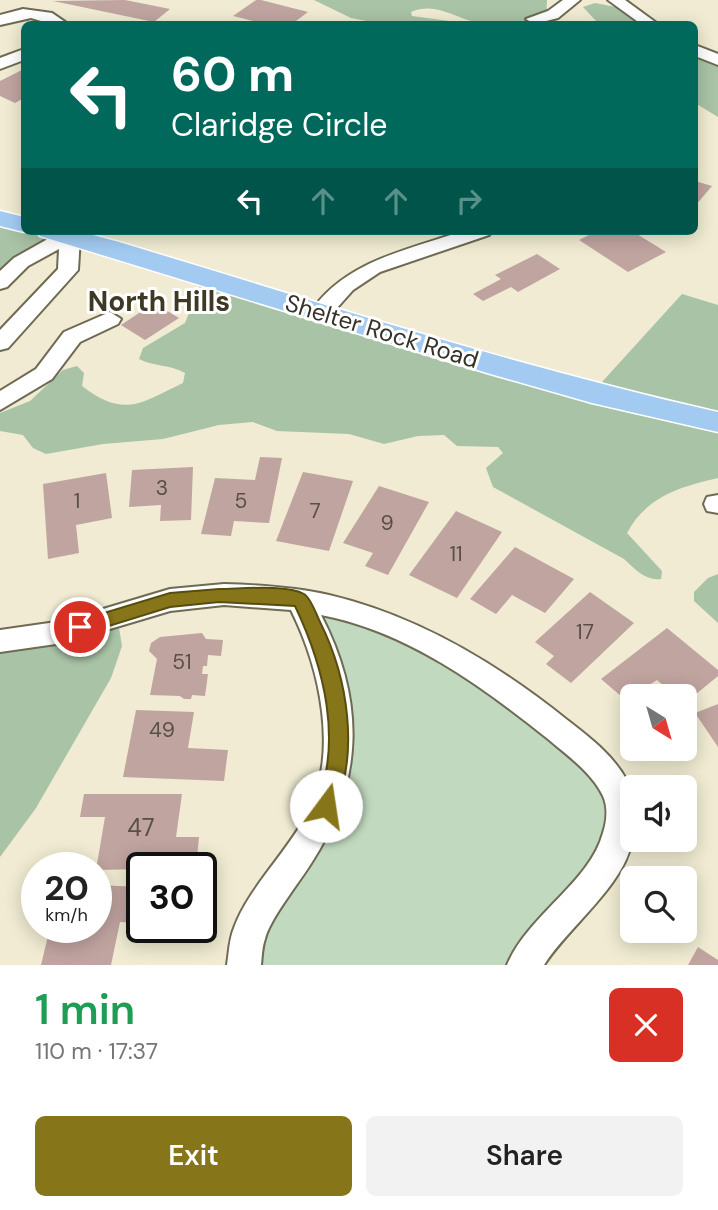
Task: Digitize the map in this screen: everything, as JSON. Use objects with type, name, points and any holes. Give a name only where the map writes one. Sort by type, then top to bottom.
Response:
[{"type":"main road","points":[[0,218],[21,224]]},
{"type":"main road","name":"Shelter Rock Road","points":[[71,235],[321,313],[592,393],[718,422]]},
{"type":"street","points":[[534,19],[553,15],[573,0]]},
{"type":"street","points":[[615,0],[646,21]]},
{"type":"street","points":[[0,20],[14,14],[32,13],[56,21]]},
{"type":"street","points":[[698,51],[718,60]]},
{"type":"street","points":[[0,64],[21,55]]},
{"type":"street","points":[[0,283],[21,262],[62,235]]},
{"type":"street","points":[[2,337],[68,270],[65,235]]},
{"type":"street","points":[[321,313],[345,286],[373,268],[470,235]]},
{"type":"street","points":[[0,402],[44,374],[72,337],[110,318]]},
{"type":"street","points":[[0,640],[61,633],[170,600],[219,596],[275,596],[337,605],[445,649],[478,668],[541,715],[600,766],[619,792],[620,831],[601,875],[544,935],[524,965]]},
{"type":"street","points":[[244,965],[249,931],[319,824],[333,788],[338,736],[333,682],[323,646],[300,600]]},
{"type":"green space","points":[[314,0],[547,0],[546,21],[471,21],[430,9],[411,12],[412,16],[450,21],[366,21],[351,18]]},
{"type":"green space","points":[[595,3],[621,8],[645,21],[596,21],[583,7]]},
{"type":"green space","points":[[698,51],[718,60],[718,117],[698,105]]},
{"type":"green space","points":[[0,218],[21,224],[21,235],[70,236],[0,283]]},
{"type":"green space","points":[[204,276],[592,393],[682,294],[718,305],[718,478],[666,495],[644,510],[635,520],[627,533],[662,571],[661,579],[655,579],[645,576],[624,559],[493,487],[486,468],[503,453],[498,447],[457,446],[444,435],[418,436],[384,444],[349,434],[277,431],[253,422],[219,425],[163,439],[103,444],[46,454],[33,448],[23,435],[0,431],[0,413],[30,401],[63,370],[77,366],[84,373],[82,386],[109,402],[121,405],[143,402],[183,383],[185,373],[139,359],[143,348],[185,323]]},
{"type":"green space","points":[[718,574],[718,623],[694,601],[694,592],[708,578]]},
{"type":"green space","points":[[300,600],[445,649],[600,766],[620,831],[524,965],[244,965],[319,824],[338,736]]},
{"type":"green space","points":[[117,616],[122,646],[111,678],[36,808],[0,857],[0,641]]},
{"type":"building","points":[[125,0],[170,9],[155,21],[149,21],[53,1]]},
{"type":"building","points":[[256,0],[308,12],[296,21],[253,21],[233,16]]},
{"type":"building","points":[[21,70],[21,100],[15,103],[0,96],[0,81]]},
{"type":"building","points":[[698,182],[712,186],[698,202]]},
{"type":"building","points":[[589,235],[638,235],[666,252],[628,272],[579,240]]},
{"type":"building","points":[[537,254],[560,269],[518,292],[511,287],[483,301],[473,294],[501,279],[495,275]]},
{"type":"building","points":[[154,303],[179,318],[145,340],[121,325]]},
{"type":"building","points":[[260,457],[282,458],[269,523],[234,521],[231,536],[201,534],[215,478],[255,480]]},
{"type":"building","points":[[193,467],[191,520],[160,521],[161,505],[129,507],[132,470]]},
{"type":"building","points":[[303,472],[353,481],[329,551],[276,541]]},
{"type":"building","points":[[106,473],[112,518],[76,525],[79,553],[48,559],[43,484]]},
{"type":"building","points":[[379,486],[429,502],[388,575],[365,566],[373,553],[343,543]]},
{"type":"building","points":[[456,511],[502,532],[457,598],[409,575]]},
{"type":"building","points":[[515,547],[574,579],[545,613],[512,595],[496,614],[470,599]]},
{"type":"building","points":[[590,592],[634,623],[571,683],[546,664],[554,656],[535,642]]},
{"type":"building","points":[[667,628],[718,670],[718,676],[697,693],[697,684],[662,684],[657,680],[651,684],[620,684],[620,695],[601,679]]},
{"type":"building","points":[[202,633],[206,639],[223,640],[221,656],[208,655],[207,666],[203,666],[202,674],[208,674],[205,696],[192,695],[191,699],[184,699],[180,696],[150,695],[157,659],[149,651],[151,643],[160,637]]},
{"type":"building","points":[[718,704],[718,747],[697,716],[697,712]]},
{"type":"building","points":[[136,710],[194,712],[188,748],[228,750],[224,781],[123,777]]},
{"type":"building","points":[[84,794],[182,794],[176,837],[199,837],[198,852],[126,852],[126,869],[112,870],[112,852],[99,852],[105,817],[80,817]]},
{"type":"building","points":[[112,886],[126,886],[126,922],[120,922],[111,965],[41,965],[46,943],[112,943]]},
{"type":"building","points":[[698,947],[718,960],[718,965],[688,965]]},
{"type":"district","name":"North Hills","points":[[159,301]]},
{"type":"route","points":[[80,627],[170,600],[219,596],[275,596],[300,600],[323,646],[333,682],[338,736],[333,788],[326,806]]}]
